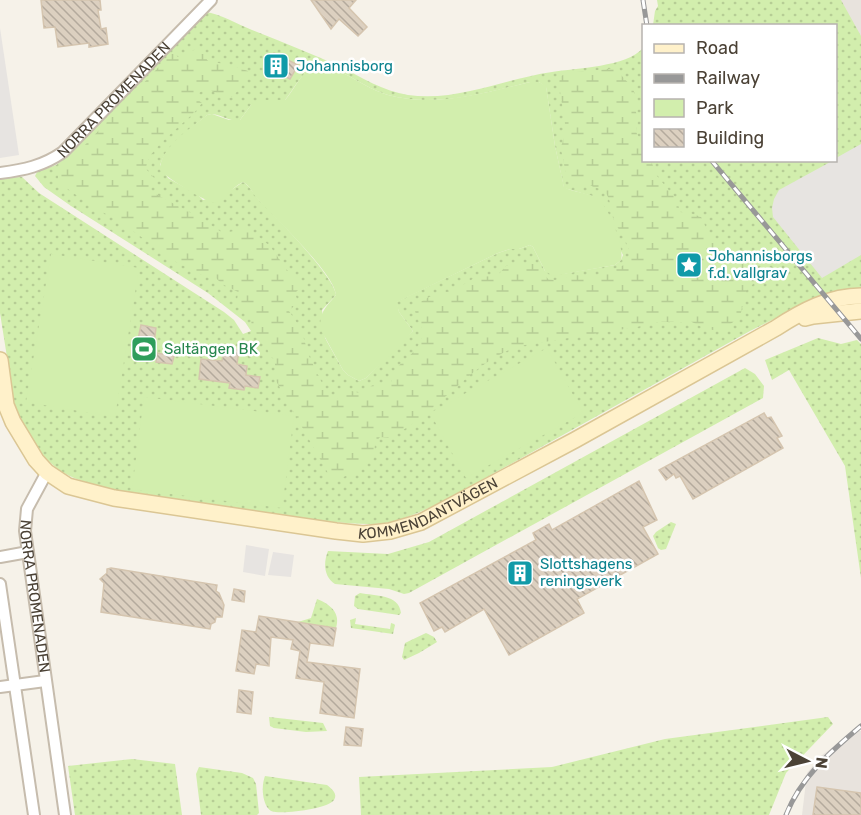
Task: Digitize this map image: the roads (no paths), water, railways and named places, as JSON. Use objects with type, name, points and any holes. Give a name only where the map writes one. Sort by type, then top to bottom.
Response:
[{"type":"street","name":"NORRA PROMENADEN","points":[[0,173],[43,164],[63,152],[211,0]]},
{"type":"street","name":"KOMMENDANTVÄGEN","points":[[47,472],[68,486],[114,498],[336,531],[363,534],[390,531],[421,522],[575,440],[801,312],[828,301],[861,296]]},
{"type":"street","name":"KOMMENDANTVÄGEN","points":[[776,328],[813,316],[861,311]]},
{"type":"street","points":[[0,360],[6,405],[13,422],[36,460],[47,472]]},
{"type":"street","name":"NORRA PROMENADEN","points":[[47,472],[27,509],[25,531],[65,815]]},
{"type":"street","points":[[0,557],[28,552]]},
{"type":"street","points":[[0,584],[34,815]]},
{"type":"street","points":[[0,687],[45,681]]},
{"type":"railway","points":[[643,0],[647,24]]},
{"type":"railway","points":[[713,162],[861,339]]},
{"type":"railway","points":[[786,815],[792,801],[808,777],[861,726]]},
{"type":"place","name":"Johannisborg","points":[[276,66]]},
{"type":"place","name":"Johannisborgs f.d. vallgrav","points":[[689,265]]},
{"type":"place","name":"Saltängen BK","points":[[144,349]]},
{"type":"place","name":"Slottshagens reningsverk","points":[[520,573]]}]
